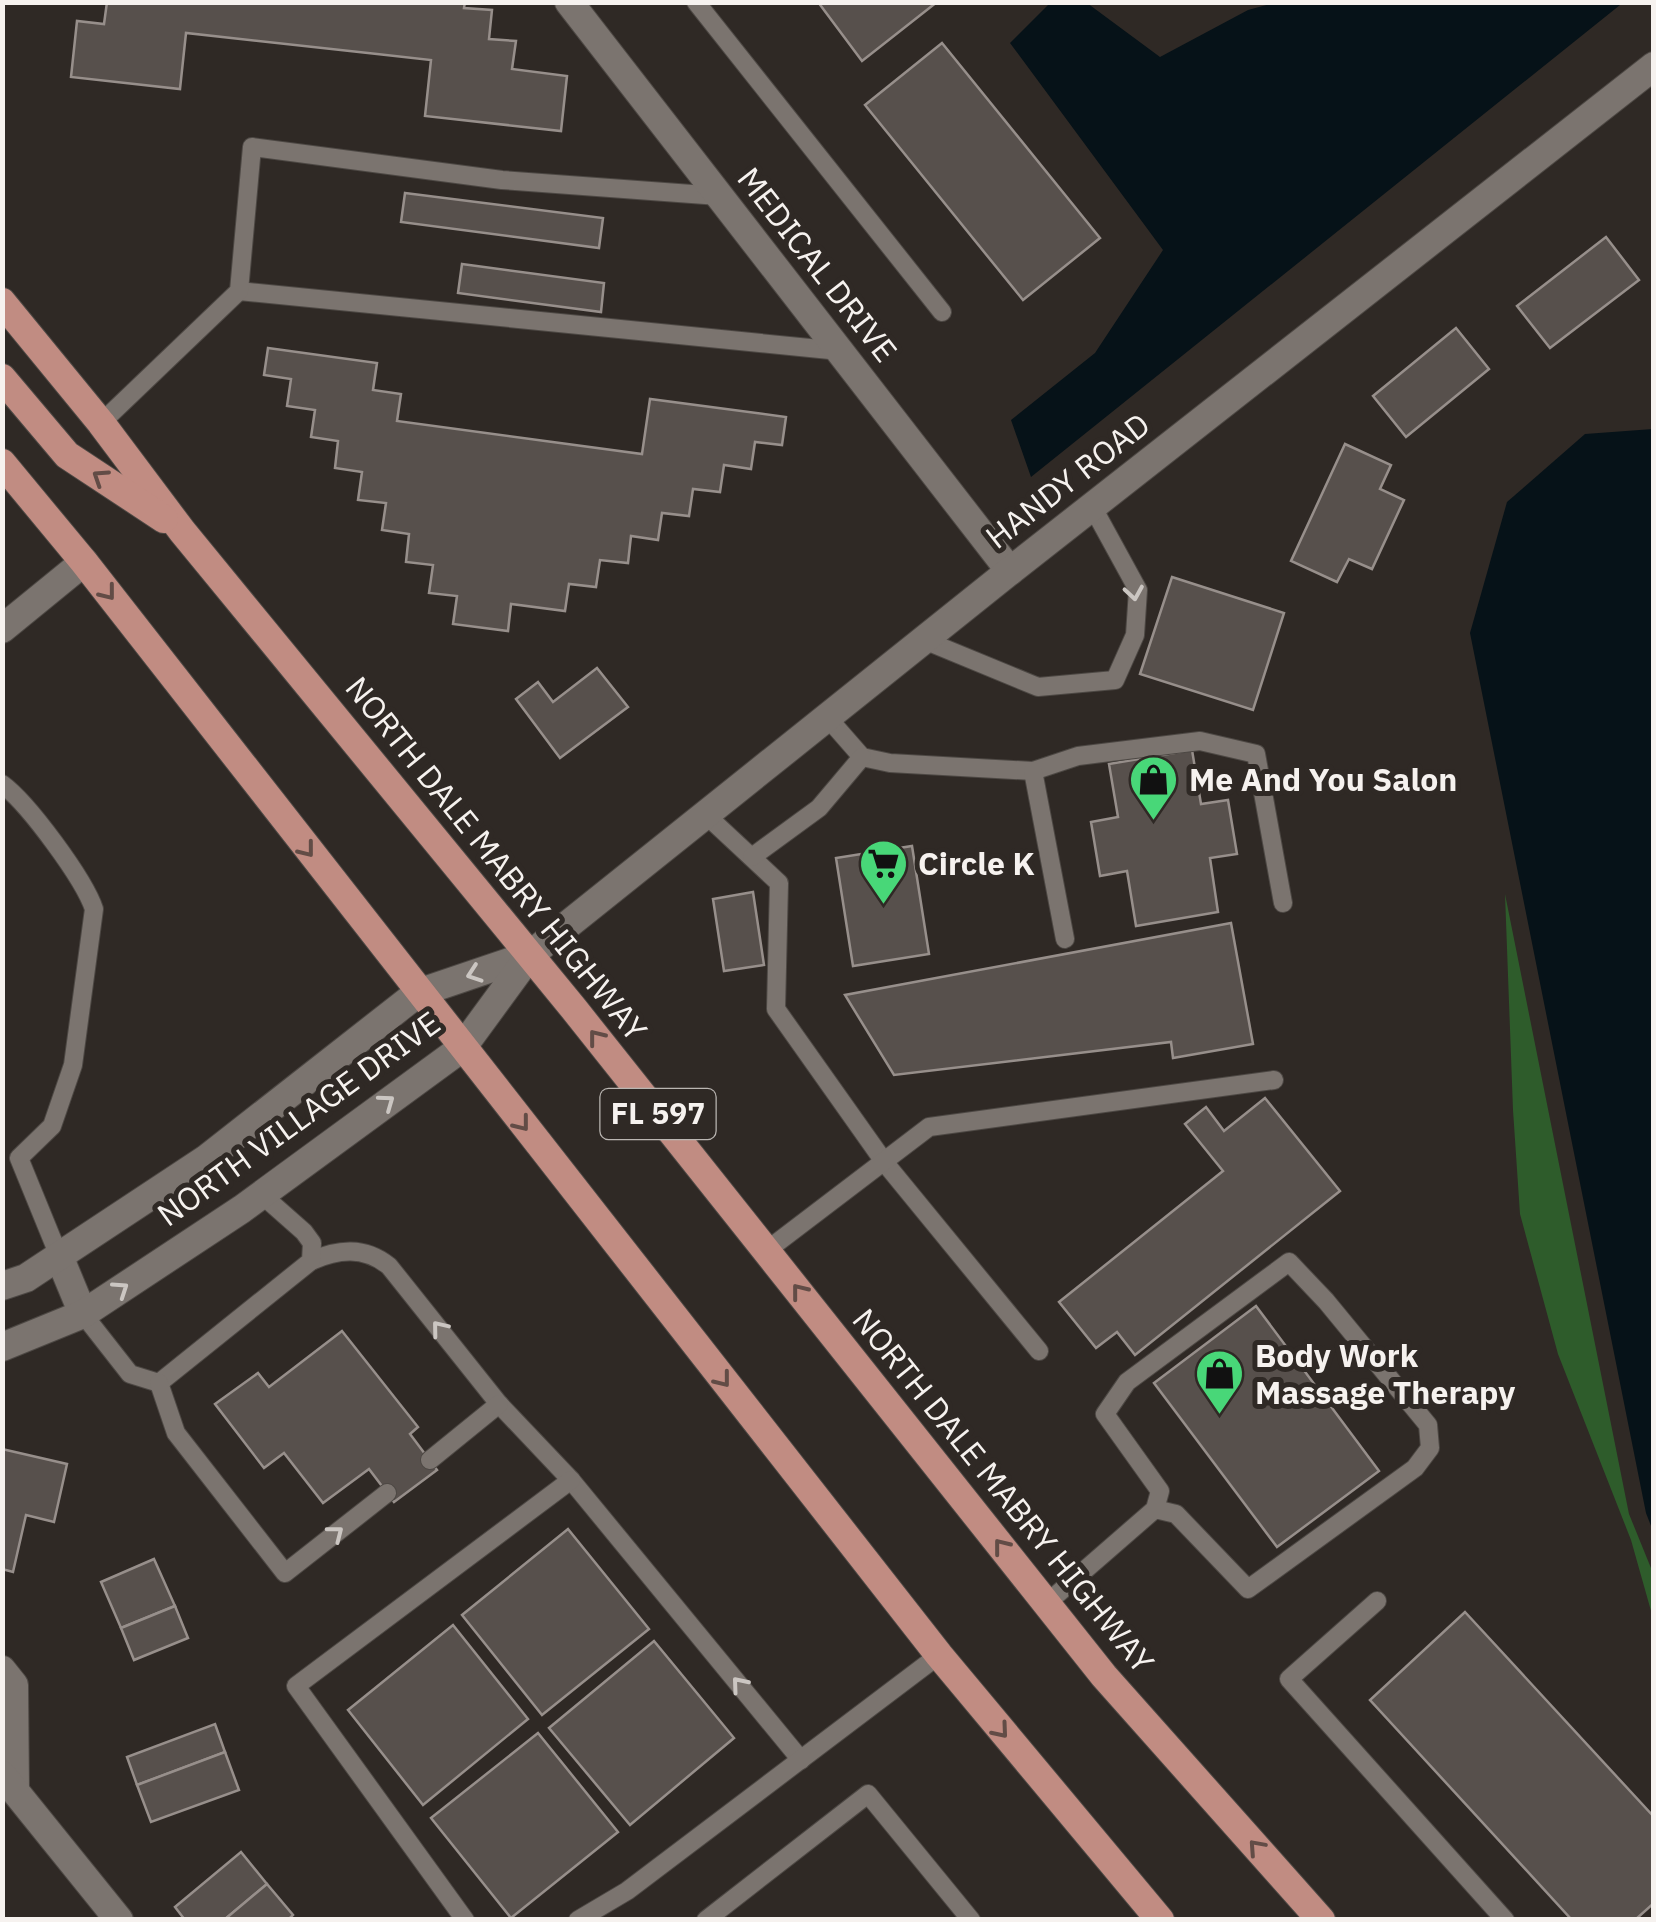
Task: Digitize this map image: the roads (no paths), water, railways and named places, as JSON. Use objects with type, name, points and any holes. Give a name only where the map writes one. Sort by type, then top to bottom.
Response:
[{"type":"main road","name":"NORTH DALE MABRY HIGHWAY","points":[[2,302],[102,422],[182,531],[530,955],[1104,1676],[1321,1920]]},
{"type":"main road","points":[[2,378],[67,456],[182,531]]},
{"type":"main road","points":[[2,463],[84,562],[939,1656],[1160,1920]]},
{"type":"street","name":"MEDICAL DRIVE","points":[[569,2],[1010,570]]},
{"type":"street","name":"HANDY ROAD","points":[[530,955],[1010,570],[1654,66]]},
{"type":"street","points":[[2,629],[84,562]]},
{"type":"street","name":"NORTH VILLAGE DRIVE","points":[[2,1286],[26,1278],[206,1159],[418,994],[530,955]]},
{"type":"street","name":"NORTH VILLAGE DRIVE","points":[[2,1346],[83,1314],[261,1194],[462,1048],[530,955]]},
{"type":"street","points":[[59,1256],[83,1314]]},
{"type":"street","points":[[2,1670],[14,1685],[9,1782],[120,1920]]},
{"type":"lane","points":[[696,2],[942,312]]},
{"type":"lane","points":[[102,422],[239,291],[252,148],[502,180],[719,196]]},
{"type":"lane","points":[[239,291],[840,351]]},
{"type":"lane","points":[[924,640],[1038,688],[1114,680],[1135,635],[1138,590],[1092,506]]},
{"type":"lane","points":[[827,717],[862,757],[890,763],[1032,770],[1078,756],[1200,740],[1256,754],[1283,903]]},
{"type":"lane","points":[[752,857],[819,808],[862,757]]},
{"type":"lane","points":[[1032,770],[1065,939]]},
{"type":"lane","points":[[2,784],[73,868],[88,890],[94,909],[72,1064],[52,1126],[11,1160],[59,1256]]},
{"type":"lane","points":[[705,814],[779,883],[776,1009],[884,1164],[1039,1351]]},
{"type":"lane","points":[[766,1250],[929,1127],[1274,1080]]},
{"type":"lane","points":[[261,1194],[304,1232],[312,1243],[310,1261]]},
{"type":"lane","points":[[159,1383],[310,1261],[335,1250],[377,1256],[500,1404],[571,1480],[802,1760]]},
{"type":"lane","points":[[1046,1604],[1155,1509],[1160,1491],[1106,1414],[1127,1382],[1289,1262],[1428,1425],[1430,1448],[1415,1468],[1248,1589],[1176,1514],[1155,1509]]},
{"type":"lane","points":[[83,1314],[130,1374],[159,1383]]},
{"type":"lane","points":[[159,1383],[176,1434],[284,1573],[387,1493]]},
{"type":"lane","points":[[430,1460],[500,1404]]},
{"type":"lane","points":[[465,1920],[296,1686],[571,1480]]},
{"type":"lane","points":[[1377,1602],[1289,1679],[1504,1920]]},
{"type":"lane","points":[[578,1920],[627,1891],[939,1656]]},
{"type":"lane","points":[[706,1920],[868,1794],[971,1920]]},
{"type":"place","name":"Me And You Salon","points":[[1154,822]]},
{"type":"place","name":"Circle K","points":[[883,906]]},
{"type":"place","name":"Body Work Massage Therapy","points":[[1220,1416]]}]
